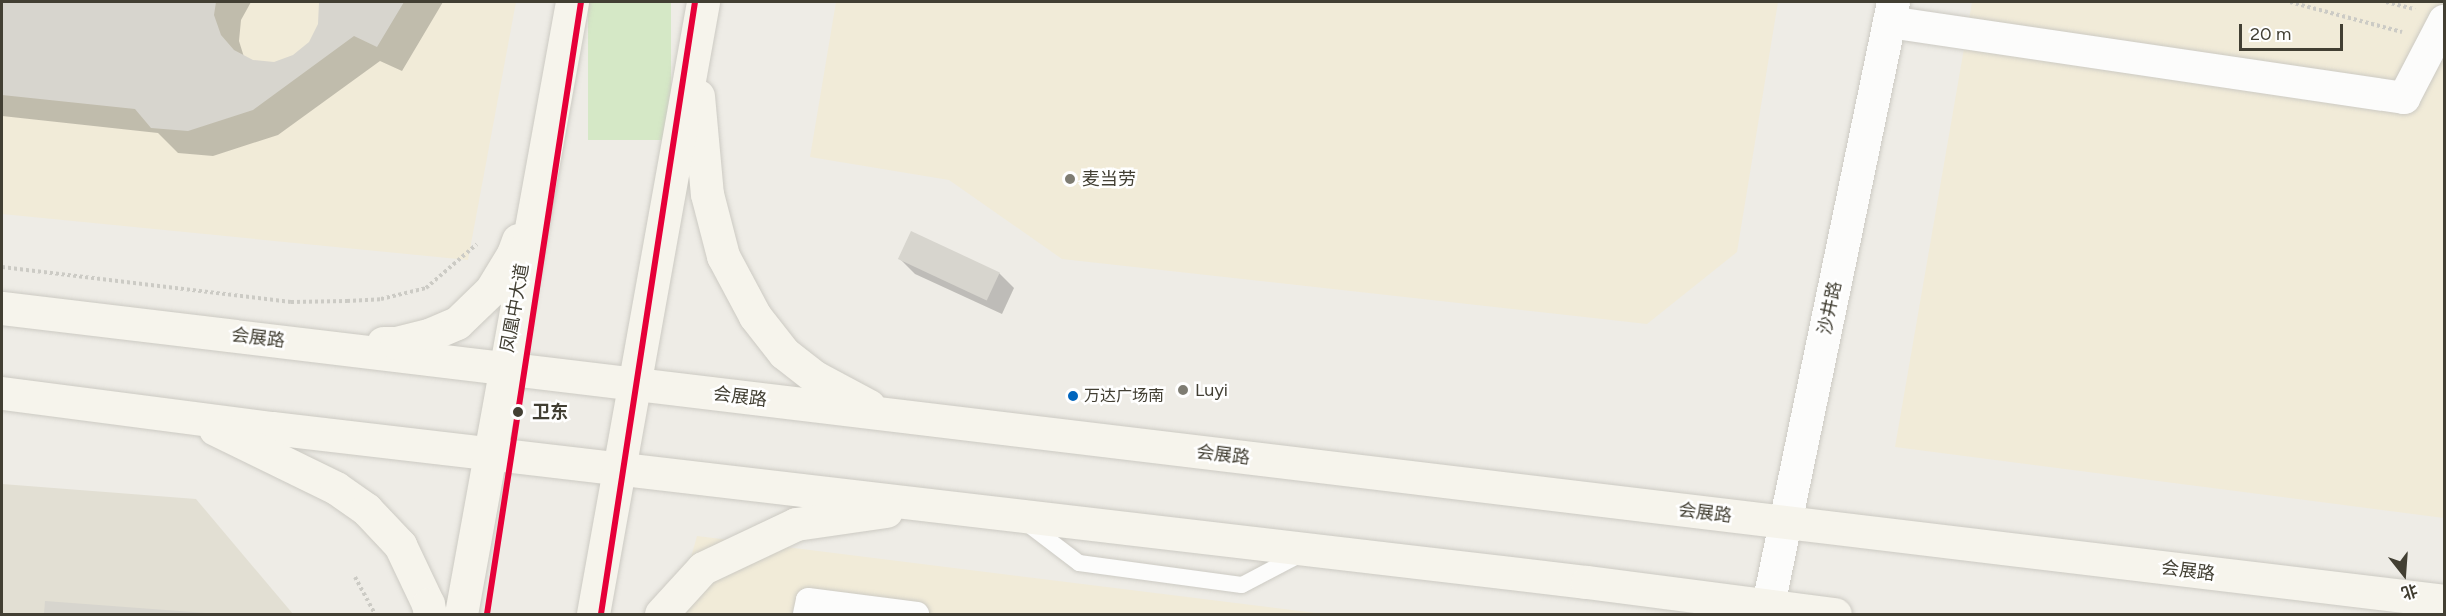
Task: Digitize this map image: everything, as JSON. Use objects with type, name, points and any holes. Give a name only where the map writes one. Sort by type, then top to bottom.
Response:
[{"type":"main road","name":"凤凰中大道","points":[[461,615],[572,2]]},
{"type":"main road","points":[[592,615],[703,2]]},
{"type":"main road","points":[[695,45],[701,143],[707,194],[723,256],[755,316],[784,353],[814,377],[883,414]]},
{"type":"main road","points":[[293,343],[396,343],[431,334],[457,324],[491,290],[513,254],[543,158]]},
{"type":"main road","name":"会展路","points":[[2,308],[2445,601]]},
{"type":"main road","points":[[2,393],[618,469],[1587,582],[1767,611],[1835,615]]},
{"type":"main road","points":[[192,418],[336,488],[366,509],[400,546],[428,604],[430,615]]},
{"type":"main road","points":[[661,615],[703,568],[796,524],[885,511],[947,507]]},
{"type":"street","points":[[1891,12],[2404,98],[2439,30]]},
{"type":"street","name":"沙井路","points":[[1767,611],[1891,12]]},
{"type":"street","points":[[805,615],[808,600],[916,615]]},
{"type":"lane","points":[[1014,514],[1079,563],[1242,585],[1310,549]]},
{"type":"path","points":[[2290,2],[2439,30]]},
{"type":"path","points":[[2,267],[291,302],[381,299],[426,288],[483,238]]},
{"type":"path","points":[[355,577],[375,615]]},
{"type":"shaded area","points":[[2,2],[516,2],[468,260],[2,214]]},
{"type":"shaded area","points":[[836,2],[1778,2],[1737,252],[1647,324],[1062,259],[949,180],[810,157]]},
{"type":"shaded area","points":[[1972,2],[2444,2],[2444,518],[1895,447]]},
{"type":"shaded area","points":[[2,484],[196,499],[293,614],[2,614]]},
{"type":"shaded area","points":[[697,536],[1324,614],[675,614]]},
{"type":"green space","points":[[588,2],[671,2],[671,140],[588,140]]},
{"type":"building","points":[[2,2],[216,2],[214,15],[221,35],[234,50],[253,60],[274,62],[293,55],[309,42],[318,24],[319,2],[404,2],[377,47],[354,36],[253,110],[188,131],[151,128],[135,109],[2,95]]},
{"type":"building","points":[[911,231],[1000,272],[987,301],[898,259]]},
{"type":"building","points":[[45,601],[206,613],[206,614],[44,614]]},
{"type":"transit line","points":[[487,614],[581,2]]},
{"type":"transit line","points":[[601,614],[695,2]]},
{"type":"place","name":"麦当劳","points":[[1070,179]]},
{"type":"place","name":"Luyi","points":[[1183,390]]},
{"type":"place","name":"万达广场南","points":[[1073,396]]},
{"type":"place","name":"卫东","points":[[518,412]]}]
